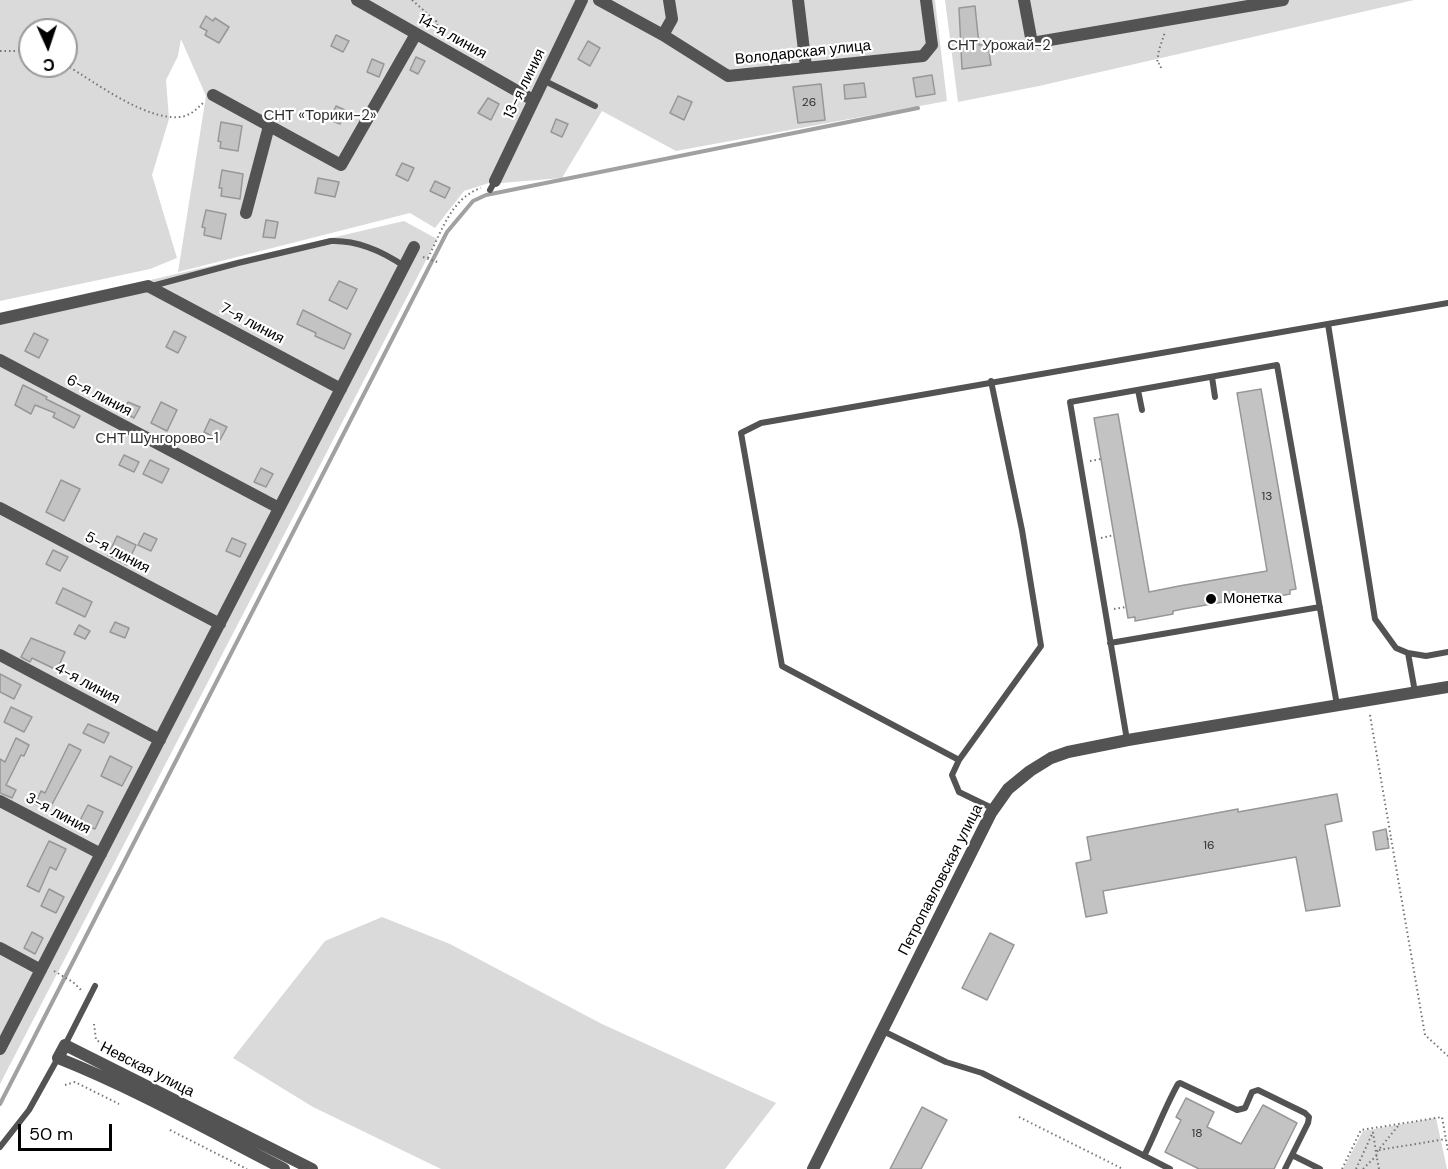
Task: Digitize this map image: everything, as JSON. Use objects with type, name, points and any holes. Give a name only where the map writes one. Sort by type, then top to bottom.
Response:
[{"type":"street","name":"14-я линия","points":[[357,0],[533,100]]},
{"type":"street","name":"13-я линия","points":[[492,185],[582,0]]},
{"type":"street","name":"Володарская улица","points":[[599,0],[663,35],[728,76],[923,56],[932,45],[926,0]]},
{"type":"street","points":[[663,35],[672,19],[669,0]]},
{"type":"street","points":[[798,0],[806,67]]},
{"type":"street","points":[[1024,0],[1032,43],[1283,0]]},
{"type":"street","points":[[213,95],[341,165],[416,34]]},
{"type":"street","points":[[246,213],[269,126]]},
{"type":"street","points":[[0,1049],[414,247]]},
{"type":"street","points":[[0,319],[149,286]]},
{"type":"street","name":"7-я линия","points":[[149,286],[341,389]]},
{"type":"street","name":"6-я линия","points":[[0,360],[279,508]]},
{"type":"street","name":"5-я линия","points":[[0,508],[220,624]]},
{"type":"street","name":"4-я линия","points":[[0,655],[160,740]]},
{"type":"street","name":"Петропавловская улица","points":[[813,1169],[994,809],[1008,789],[1029,771],[1051,758],[1068,752],[1127,740],[1448,687]]},
{"type":"street","name":"3-я линия","points":[[0,801],[101,854]]},
{"type":"street","points":[[0,948],[41,970]]},
{"type":"street","points":[[58,1058],[65,1045]]},
{"type":"street","name":"Невская улица","points":[[65,1045],[312,1169]]},
{"type":"street","name":"Невская улица","points":[[58,1058],[201,1126],[283,1169]]},
{"type":"lane","points":[[543,80],[595,106]]},
{"type":"lane","points":[[149,286],[238,263],[346,240],[389,256],[404,266]]},
{"type":"lane","points":[[959,760],[782,666],[741,433],[760,423],[1448,303]]},
{"type":"lane","points":[[1328,324],[1375,619],[1396,648],[1426,656],[1448,652]]},
{"type":"lane","points":[[1127,740],[1070,402],[1278,365],[1337,705]]},
{"type":"lane","points":[[1212,377],[1215,397]]},
{"type":"lane","points":[[991,381],[1022,530],[1041,646],[959,760],[952,775],[960,792],[994,809]]},
{"type":"lane","points":[[1138,390],[1142,410]]},
{"type":"lane","points":[[1110,643],[1320,607]]},
{"type":"lane","points":[[1408,653],[1414,693]]},
{"type":"lane","points":[[65,1045],[95,986]]},
{"type":"lane","points":[[881,1030],[946,1062],[982,1073],[1170,1169]]},
{"type":"lane","points":[[0,1147],[23,1119],[46,1083],[58,1058]]},
{"type":"lane","points":[[1144,1156],[1161,1121],[1163,1111],[1179,1083],[1237,1110],[1245,1108],[1252,1092],[1258,1090],[1308,1115],[1308,1123],[1285,1169]]},
{"type":"lane","points":[[1292,1155],[1320,1169]]},
{"type":"path","points":[[412,0],[438,22],[428,41]]},
{"type":"path","points":[[1161,68],[1158,63],[1159,50],[1165,35],[1164,20]]},
{"type":"path","points":[[0,51],[18,51]]},
{"type":"path","points":[[78,72],[132,104],[154,114],[184,116],[194,112],[213,95]]},
{"type":"path","points":[[440,263],[428,258],[438,239],[439,230],[462,199],[473,190],[492,185]]},
{"type":"path","points":[[1088,461],[1101,459]]},
{"type":"path","points":[[1101,537],[1114,535]]},
{"type":"path","points":[[1114,609],[1126,607]]},
{"type":"path","points":[[1370,715],[1389,838],[1425,1035],[1448,1056]]},
{"type":"path","points":[[57,973],[73,982],[84,992]]},
{"type":"path","points":[[94,1024],[96,1040],[184,1086]]},
{"type":"path","points":[[65,1085],[75,1082],[119,1104]]},
{"type":"path","points":[[1019,1117],[1123,1169]]},
{"type":"path","points":[[1342,1169],[1362,1130],[1442,1117],[1443,1120],[1448,1119]]},
{"type":"path","points":[[1443,1120],[1448,1150]]},
{"type":"path","points":[[1363,1169],[1399,1124]]},
{"type":"path","points":[[170,1130],[247,1169]]},
{"type":"path","points":[[1373,1130],[1379,1169]]},
{"type":"path","points":[[1356,1169],[1373,1130]]},
{"type":"path","points":[[1377,1153],[1446,1139]]},
{"type":"green space","name":"СНТ «Торики-2»","points":[[0,0],[935,0],[947,101],[676,151],[602,111],[562,178],[501,183],[495,181],[464,191],[435,228],[410,213],[178,272],[206,96],[181,39],[178,56],[166,80],[169,119],[152,175],[177,258],[150,269],[0,301]]},
{"type":"green space","name":"СНТ Урожай-2","points":[[945,0],[1414,0],[1039,86],[958,102]]},
{"type":"green space","name":"СНТ Шунгорово-1","points":[[404,221],[437,239],[0,1084],[0,315]]},
{"type":"green space","points":[[382,917],[450,944],[602,1024],[776,1103],[725,1169],[441,1169],[313,1107],[233,1058],[325,941]]},
{"type":"green space","points":[[1436,1118],[1447,1169],[1343,1169],[1363,1131]]},
{"type":"building","points":[[975,6],[979,45],[988,44],[991,65],[962,69],[959,8]]},
{"type":"building","points":[[206,16],[213,21],[215,18],[229,27],[219,43],[205,35],[207,31],[200,27]]},
{"type":"building","points":[[336,35],[349,41],[343,52],[331,46]]},
{"type":"building","points":[[588,41],[600,48],[590,66],[578,59]]},
{"type":"building","points":[[416,57],[425,61],[418,74],[410,70]]},
{"type":"building","points":[[372,59],[384,64],[379,77],[367,72]]},
{"type":"building","points":[[932,75],[935,94],[916,97],[913,78]]},
{"type":"building","points":[[864,83],[866,97],[845,99],[844,85]]},
{"type":"building","points":[[821,84],[825,120],[798,123],[793,87]]},
{"type":"building","points":[[678,96],[692,102],[684,120],[670,113]]},
{"type":"building","points":[[488,98],[499,104],[491,120],[478,113]]},
{"type":"building","points":[[336,106],[345,110],[340,124],[330,120]]},
{"type":"building","points":[[556,119],[568,124],[562,137],[551,132]]},
{"type":"building","points":[[221,122],[242,126],[238,151],[220,148],[221,142],[218,141]]},
{"type":"building","points":[[402,163],[414,168],[408,181],[396,175]]},
{"type":"building","points":[[222,170],[243,174],[240,199],[221,196],[222,188],[219,188]]},
{"type":"building","points":[[318,178],[339,182],[335,197],[315,193]]},
{"type":"building","points":[[435,181],[450,188],[445,198],[430,191]]},
{"type":"building","points":[[206,210],[226,214],[221,239],[204,235],[205,228],[202,227]]},
{"type":"building","points":[[266,220],[278,222],[275,238],[263,237]]},
{"type":"building","points":[[339,281],[357,289],[347,309],[329,300]]},
{"type":"building","points":[[303,310],[351,334],[344,349],[315,336],[316,333],[297,324]]},
{"type":"building","points":[[174,331],[186,337],[178,353],[166,347]]},
{"type":"building","points":[[34,333],[48,340],[39,358],[25,351]]},
{"type":"building","points":[[23,385],[80,416],[74,428],[53,417],[55,413],[35,405],[31,414],[15,405]]},
{"type":"building","points":[[1261,389],[1296,589],[1290,590],[1290,594],[1252,601],[1252,597],[1173,611],[1173,614],[1135,621],[1135,617],[1128,618],[1094,418],[1118,414],[1149,592],[1267,571],[1237,393]]},
{"type":"building","points":[[128,402],[140,407],[134,418],[123,412]]},
{"type":"building","points":[[161,402],[177,410],[167,431],[151,423]]},
{"type":"building","points":[[210,419],[227,427],[220,440],[204,432]]},
{"type":"building","points":[[124,455],[139,462],[134,472],[119,465]]},
{"type":"building","points":[[150,460],[169,469],[162,483],[143,474]]},
{"type":"building","points":[[261,468],[273,474],[266,487],[254,482]]},
{"type":"building","points":[[61,480],[80,489],[64,521],[46,512]]},
{"type":"building","points":[[144,533],[157,539],[151,551],[138,545]]},
{"type":"building","points":[[117,536],[136,545],[127,565],[108,555]]},
{"type":"building","points":[[232,538],[246,544],[240,557],[226,551]]},
{"type":"building","points":[[53,550],[68,557],[60,571],[46,564]]},
{"type":"building","points":[[63,588],[92,602],[85,617],[56,603]]},
{"type":"building","points":[[115,622],[129,628],[125,638],[110,632]]},
{"type":"building","points":[[79,625],[90,631],[85,639],[74,634]]},
{"type":"building","points":[[31,638],[65,652],[57,670],[32,658],[30,662],[21,657]]},
{"type":"building","points":[[0,674],[21,685],[14,699],[0,692]]},
{"type":"building","points":[[11,707],[32,717],[24,732],[4,722]]},
{"type":"building","points":[[88,724],[109,733],[104,743],[83,733]]},
{"type":"building","points":[[16,738],[29,745],[24,756],[21,755],[6,785],[16,790],[12,798],[0,793],[0,759],[5,762]]},
{"type":"building","points":[[69,744],[81,750],[49,810],[35,804],[41,791],[45,793]]},
{"type":"building","points":[[110,756],[132,767],[122,786],[101,776]]},
{"type":"building","points":[[1337,794],[1342,821],[1325,825],[1340,906],[1306,911],[1296,857],[1103,891],[1107,913],[1086,917],[1076,863],[1091,860],[1087,837],[1238,809],[1238,812]]},
{"type":"building","points":[[88,805],[103,812],[95,829],[79,822]]},
{"type":"building","points":[[1386,829],[1389,848],[1376,850],[1373,832]]},
{"type":"building","points":[[49,841],[66,849],[56,870],[50,867],[39,892],[27,886]]},
{"type":"building","points":[[49,889],[64,897],[56,913],[41,906]]},
{"type":"building","points":[[32,932],[43,938],[35,954],[24,948]]},
{"type":"building","points":[[990,933],[1014,945],[987,1000],[962,988]]},
{"type":"building","points":[[1186,1098],[1214,1112],[1207,1127],[1241,1144],[1263,1105],[1297,1123],[1274,1169],[1199,1169],[1165,1152],[1181,1120],[1176,1117]]},
{"type":"building","points":[[922,1107],[947,1120],[921,1169],[890,1169]]},
{"type":"waterway","points":[[0,1104],[447,232],[473,201],[486,195],[918,108]]},
{"type":"place","name":"Монетка","points":[[1211,599]]}]
